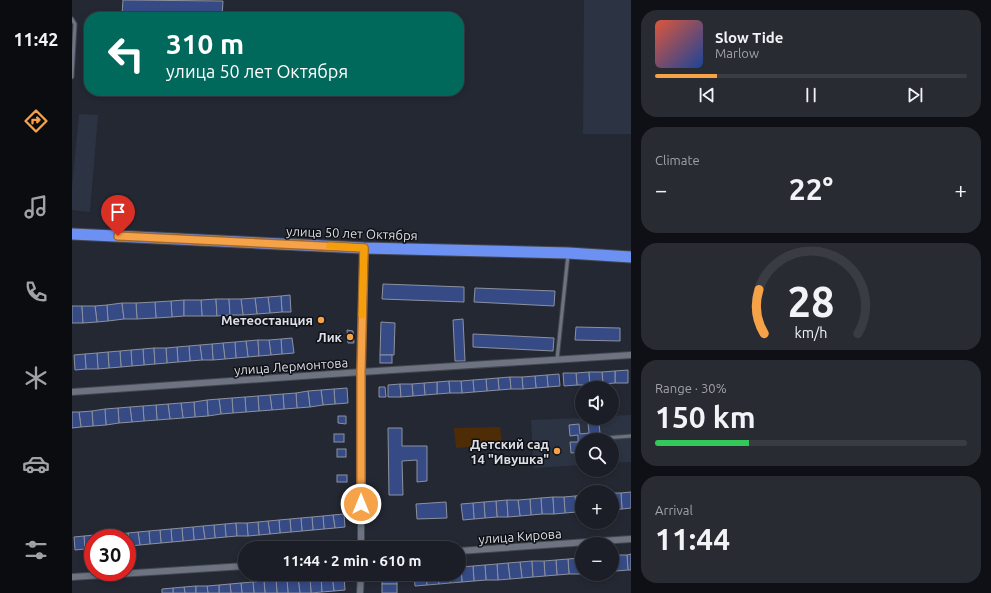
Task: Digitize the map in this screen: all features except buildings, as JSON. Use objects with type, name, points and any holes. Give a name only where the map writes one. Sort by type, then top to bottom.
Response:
[{"type":"highway","name":"улица 50 лет Октября","points":[[72,234],[364,248],[568,253],[631,257]]},
{"type":"street","points":[[361,541],[361,372],[364,248]]},
{"type":"street","name":"улица Лермонтова","points":[[72,392],[631,355]]},
{"type":"street","name":"улица Кирова","points":[[466,551],[631,539]]},
{"type":"street","points":[[72,577],[238,566]]},
{"type":"street","points":[[360,593],[361,581]]},
{"type":"lane","points":[[72,19],[75,24],[72,77]]},
{"type":"lane","points":[[557,360],[568,253]]},
{"type":"lane","points":[[619,437],[631,436]]},
{"type":"shaded area","points":[[584,0],[631,0],[631,134],[583,134]]},
{"type":"shaded area","points":[[79,114],[98,115],[90,212],[72,210],[72,188]]},
{"type":"shaded area","name":"Детский сад 14 \"Ивушка\"","points":[[631,415],[631,462],[619,463],[619,433],[575,433],[575,465],[534,468],[531,420],[575,418],[575,425],[619,425],[619,416]]},
{"type":"shaded area","points":[[500,427],[502,445],[456,448],[454,428]]},
{"type":"slow traffic","points":[[330,246],[364,248],[362,315]]},
{"type":"place","name":"Метеостанция","points":[[321,320]]},
{"type":"place","name":"Лик","points":[[350,337]]},
{"type":"place","name":"Детский сад 14 \"Ивушка\"","points":[[557,451]]},
{"type":"route","points":[[118,236],[364,248],[361,372],[361,504]]}]
